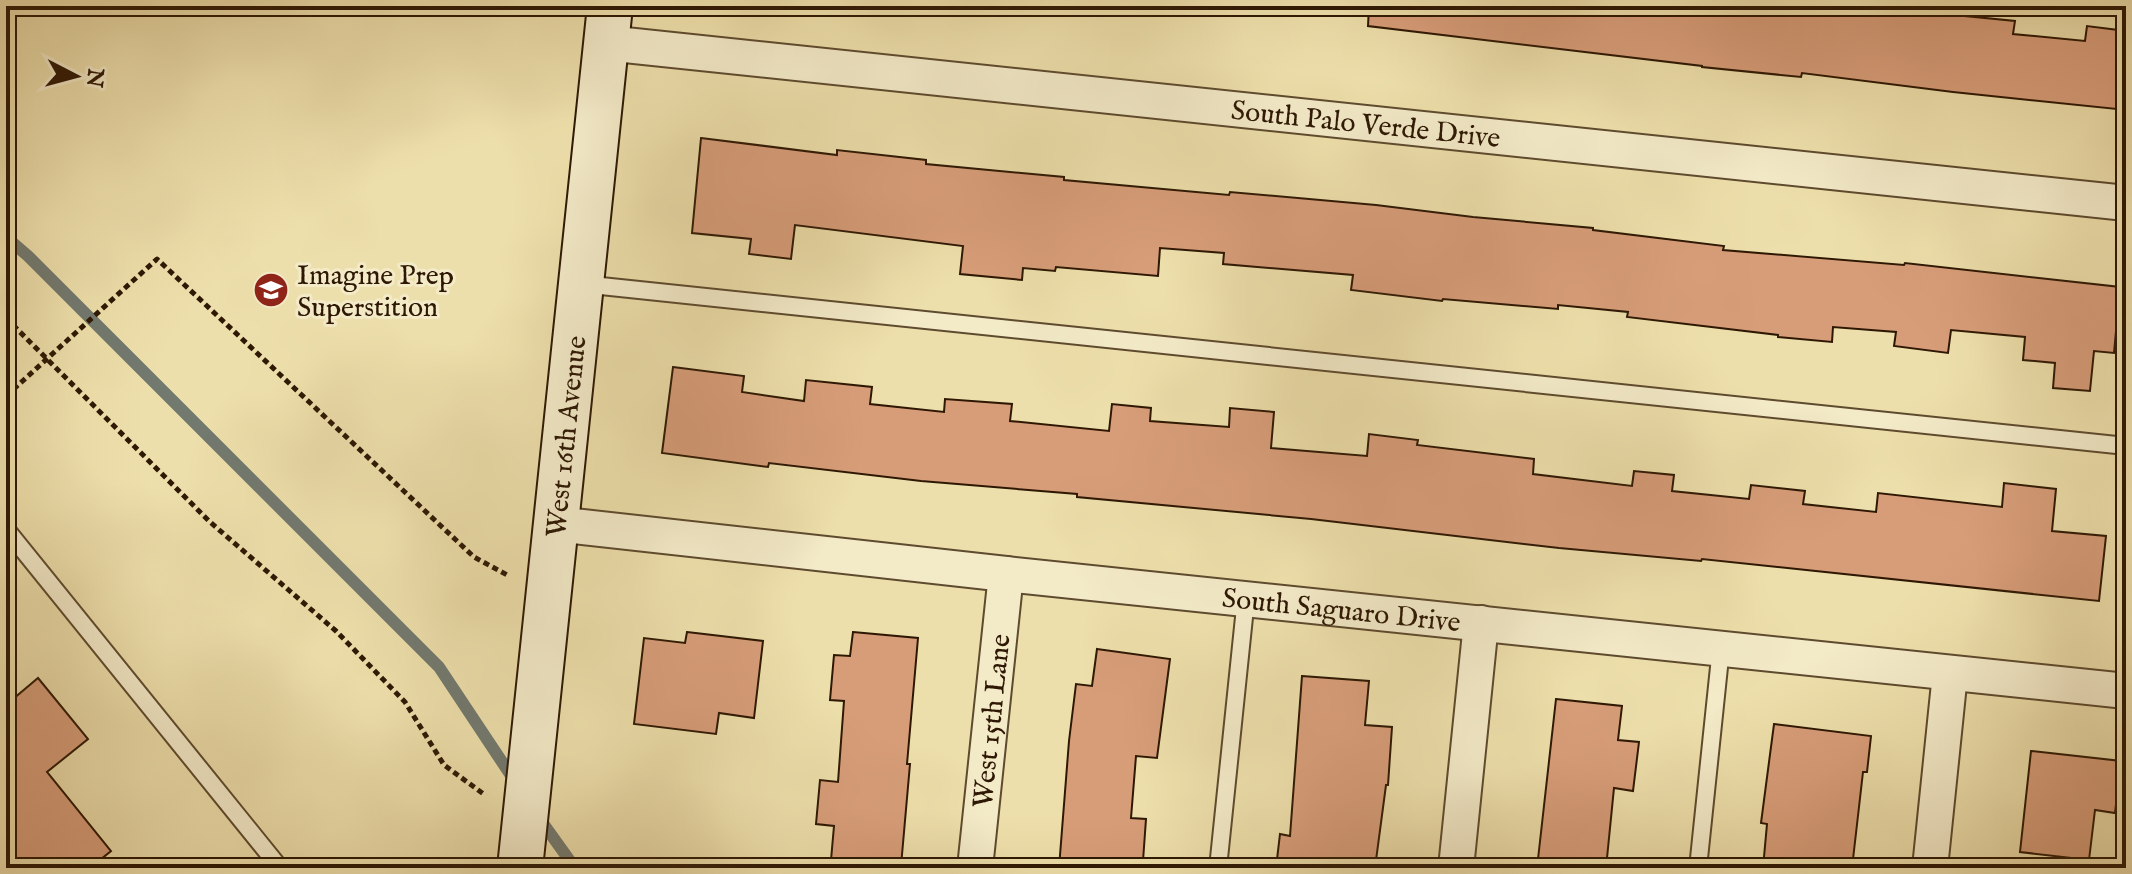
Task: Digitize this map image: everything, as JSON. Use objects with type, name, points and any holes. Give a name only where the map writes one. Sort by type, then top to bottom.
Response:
[{"type":"street","name":"South Palo Verde Drive","points":[[608,24],[2126,203]]},
{"type":"street","name":"West 16th Avenue","points":[[520,868],[608,24]]},
{"type":"street","name":"South Saguaro Drive","points":[[556,524],[2126,691]]},
{"type":"street","name":"West 15th Lane","points":[[975,868],[1006,574]]},
{"type":"street","points":[[1456,868],[1481,623]]},
{"type":"street","points":[[1930,868],[1950,674]]},
{"type":"lane","points":[[580,284],[2126,446]]},
{"type":"lane","points":[[6,529],[280,868]]},
{"type":"lane","points":[[1218,868],[1246,598]]},
{"type":"lane","points":[[1698,868],[1721,648]]},
{"type":"path","points":[[6,396],[157,259],[474,557],[548,598]]},
{"type":"path","points":[[6,318],[210,522],[336,631],[405,702],[444,765],[524,824]]},
{"type":"building","points":[[1369,6],[1925,6],[1925,12],[2015,21],[2013,34],[2085,41],[2087,26],[2126,31],[2126,110],[1802,73],[1801,77],[1702,67],[1368,26]]},
{"type":"building","points":[[701,138],[837,155],[837,150],[926,160],[926,164],[1064,177],[1064,180],[1376,205],[1593,228],[1724,246],[1723,250],[1905,263],[2120,287],[2114,353],[2094,351],[2090,391],[2053,388],[2055,363],[2023,360],[2025,337],[1951,330],[1948,353],[1894,346],[1896,332],[1833,327],[1832,342],[1778,337],[1627,317],[1628,312],[1558,305],[1558,309],[1442,301],[1351,290],[1353,275],[1223,264],[1224,253],[1160,248],[1158,276],[1056,267],[1055,271],[1023,268],[1022,280],[960,274],[963,246],[795,225],[791,259],[749,254],[751,239],[692,233]]},
{"type":"building","points":[[673,367],[744,376],[742,392],[804,401],[806,380],[872,387],[870,404],[944,412],[945,399],[1012,404],[1010,421],[1109,431],[1112,404],[1151,408],[1150,421],[1229,427],[1230,408],[1274,412],[1271,448],[1367,456],[1369,434],[1418,440],[1417,445],[1534,459],[1533,474],[1632,486],[1634,471],[1674,475],[1672,491],[1749,499],[1751,485],[1805,491],[1803,504],[1876,512],[1878,493],[2002,507],[2004,483],[2056,489],[2052,531],[2106,536],[2099,601],[1702,559],[1559,548],[1311,519],[1077,497],[1077,494],[921,481],[769,463],[768,467],[662,453]]},
{"type":"building","points":[[687,632],[763,641],[754,718],[719,713],[716,734],[634,724],[644,638],[685,643]]},
{"type":"building","points":[[853,632],[918,638],[901,866],[831,860],[834,826],[816,824],[820,780],[838,782],[844,701],[830,700],[834,655],[850,656]]},
{"type":"building","points":[[1097,649],[1170,659],[1157,758],[1136,756],[1131,818],[1146,819],[1143,861],[1125,859],[1124,868],[1059,868],[1076,684],[1092,686]]},
{"type":"building","points":[[1302,676],[1369,681],[1365,725],[1392,727],[1388,785],[1375,868],[1276,868],[1280,834],[1290,836]]},
{"type":"building","points":[[38,678],[88,739],[47,772],[111,851],[90,868],[6,868],[6,705]]},
{"type":"building","points":[[1556,699],[1622,706],[1618,740],[1639,742],[1633,791],[1614,788],[1606,868],[1537,868]]},
{"type":"building","points":[[1774,724],[1871,736],[1867,772],[1863,772],[1852,868],[1763,868],[1767,824],[1761,823]]},
{"type":"building","points":[[2031,751],[2121,761],[2115,813],[2095,810],[2089,860],[2020,852]]},
{"type":"waterway","points":[[6,237],[439,667],[516,783]]},
{"type":"waterway","points":[[537,815],[575,868]]},
{"type":"place","name":"Imagine Prep Superstition","points":[[271,290]]}]
